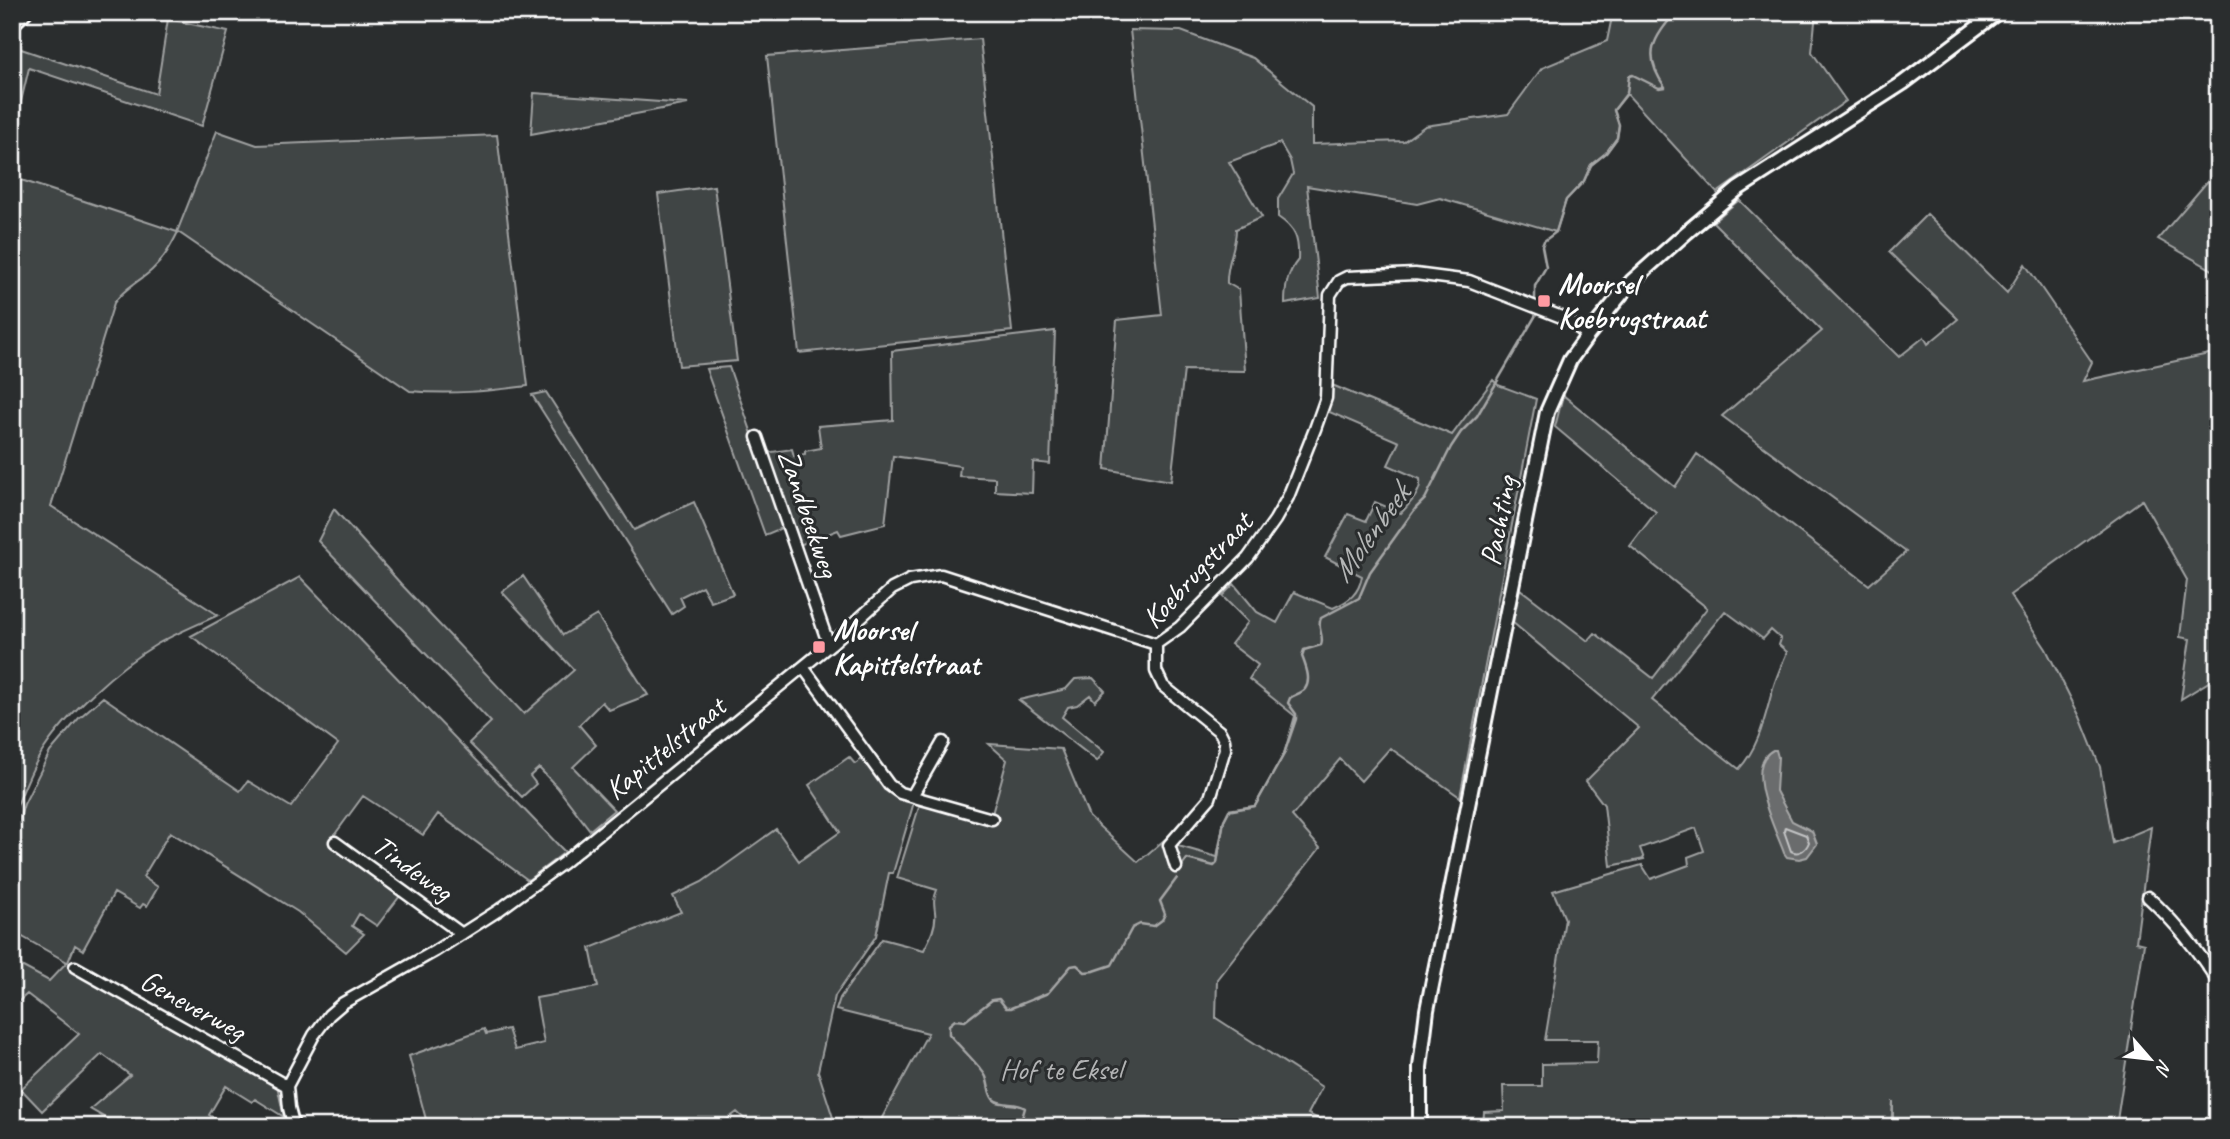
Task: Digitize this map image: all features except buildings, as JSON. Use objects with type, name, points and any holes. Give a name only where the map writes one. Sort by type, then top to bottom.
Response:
[{"type":"main road","points":[[12,24],[25,12]]},
{"type":"main road","name":"Pachting","points":[[1420,1127],[1420,1067],[1427,1010],[1547,412],[1570,360],[1632,281],[1738,189],[1903,83],[1998,12]]},
{"type":"street","name":"Koebrugstraat","points":[[1176,867],[1169,845],[1210,797],[1225,749],[1220,732],[1163,686],[1156,671],[1156,644],[1180,627],[1242,565],[1275,520],[1288,497],[1326,398],[1329,302],[1334,286],[1347,277],[1415,274],[1469,281],[1564,318],[1588,335]]},
{"type":"street","name":"Zandbeekweg","points":[[757,437],[826,637],[831,644]]},
{"type":"street","name":"Kapittelstraat","points":[[287,1086],[314,1035],[329,1015],[343,1003],[396,975],[461,934],[572,856],[831,644],[892,589],[910,580],[941,575],[1156,644]]},
{"type":"street","points":[[803,667],[889,785],[900,793],[992,819]]},
{"type":"street","points":[[912,796],[943,742]]},
{"type":"street","name":"Tindeweg","points":[[335,842],[461,934]]},
{"type":"street","points":[[2148,897],[2218,982]]},
{"type":"street","name":"Geneverweg","points":[[75,967],[287,1086]]},
{"type":"street","points":[[287,1086],[294,1127]]},
{"type":"green space","points":[[1613,12],[1816,12],[1812,52],[1846,101],[1717,193],[1627,94],[1614,110],[1619,125],[1617,138],[1606,153],[1591,165],[1584,181],[1566,200],[1556,232],[1440,198],[1417,204],[1307,186],[1320,298],[1285,304],[1287,281],[1298,260],[1295,235],[1278,217],[1278,199],[1293,174],[1290,160],[1280,143],[1229,162],[1262,217],[1236,229],[1227,276],[1227,283],[1239,290],[1245,371],[1184,370],[1171,481],[1105,469],[1117,320],[1162,315],[1130,30],[1181,31],[1253,58],[1312,107],[1312,144],[1404,141],[1425,126],[1508,114],[1542,68],[1607,41]]},
{"type":"green space","points":[[168,19],[228,32],[202,126],[29,68],[12,139],[12,46],[156,94]]},
{"type":"green space","points":[[980,39],[1012,331],[799,353],[767,56]]},
{"type":"green space","points":[[534,93],[688,104],[531,134]]},
{"type":"green space","points":[[217,131],[257,145],[497,135],[528,386],[469,392],[410,391],[178,232],[156,266],[122,293],[114,303],[51,506],[218,615],[140,655],[80,706],[39,757],[12,818],[12,177],[177,232]]},
{"type":"green space","points":[[2218,169],[2218,273],[2158,239]]},
{"type":"green space","points":[[714,186],[737,361],[679,366],[658,194]]},
{"type":"green space","points":[[1739,200],[1899,357],[1924,337],[1928,344],[1958,319],[1889,252],[1927,214],[2007,293],[2025,264],[2092,362],[2083,381],[2218,352],[2218,693],[2212,680],[2181,699],[2190,639],[2180,637],[2187,580],[2142,500],[2010,595],[2046,649],[2080,717],[2100,767],[2113,843],[2151,827],[2136,942],[2144,944],[2116,1127],[1893,1127],[1893,1101],[1891,1127],[1483,1127],[1484,1112],[1504,1111],[1503,1086],[1542,1086],[1542,1064],[1597,1063],[1598,1040],[1545,1040],[1565,919],[1553,891],[1642,865],[1651,879],[1689,865],[1688,857],[1704,851],[1696,828],[1640,848],[1644,859],[1611,866],[1604,805],[1586,781],[1639,728],[1512,622],[1520,589],[1588,641],[1595,633],[1653,678],[1707,608],[1630,546],[1656,512],[1555,427],[1563,395],[1675,487],[1697,454],[1869,585],[1906,552],[1722,416],[1822,331],[1713,222]],"holes":[[[1725,611],[1763,639],[1771,630],[1781,639],[1779,645],[1787,652],[1757,741],[1739,769],[1652,700]]]},
{"type":"green space","points":[[1055,331],[1050,464],[1033,462],[1032,493],[995,491],[995,478],[959,476],[960,466],[893,456],[885,524],[841,535],[838,530],[797,546],[765,453],[792,449],[794,456],[821,448],[818,426],[893,420],[892,351]]},
{"type":"green space","points":[[729,367],[784,527],[765,535],[706,369]]},
{"type":"green space","name":"Hof te Eksel","points":[[1493,380],[1498,385],[1536,399],[1460,797],[1390,748],[1361,781],[1340,759],[1292,816],[1320,848],[1217,979],[1216,1018],[1322,1087],[1308,1114],[1325,1122],[1323,1127],[877,1127],[928,1033],[836,1010],[840,998],[882,939],[924,950],[931,937],[937,890],[897,878],[920,804],[990,821],[1007,760],[989,744],[1061,749],[1089,817],[1138,862],[1168,837],[1175,845],[1217,857],[1224,820],[1229,811],[1255,806],[1284,754],[1295,716],[1249,679],[1258,665],[1231,644],[1248,622],[1222,596],[1234,584],[1257,612],[1277,623],[1294,592],[1333,608],[1344,603],[1356,592],[1362,576],[1325,557],[1348,514],[1366,521],[1375,502],[1401,513],[1415,497],[1420,484],[1420,479],[1388,465],[1399,442],[1327,411],[1332,385],[1452,435]]},
{"type":"green space","points":[[546,392],[634,530],[694,502],[733,594],[711,602],[702,586],[680,597],[684,606],[672,614],[532,395]]},
{"type":"green space","points":[[334,509],[524,714],[574,670],[502,592],[523,576],[563,635],[597,615],[648,695],[609,710],[602,702],[579,725],[596,745],[573,767],[614,810],[590,830],[539,768],[530,776],[536,784],[522,797],[469,743],[491,722],[318,541]]},
{"type":"green space","points":[[300,577],[565,852],[528,880],[438,814],[423,835],[363,796],[330,841],[403,892],[377,926],[359,914],[352,926],[364,934],[346,952],[298,912],[170,832],[143,877],[158,887],[147,906],[143,904],[140,908],[114,893],[83,950],[75,945],[68,962],[277,1085],[284,1117],[255,1099],[252,1102],[226,1086],[209,1115],[229,1127],[121,1127],[90,1109],[130,1075],[102,1054],[42,1111],[21,1089],[79,1034],[27,994],[18,1002],[12,1000],[12,961],[49,981],[67,962],[12,931],[12,843],[24,804],[50,752],[79,718],[103,697],[240,791],[248,781],[291,807],[338,744],[191,636]]},
{"type":"green space","points":[[1093,678],[1105,691],[1095,701],[1090,695],[1077,705],[1068,707],[1062,717],[1104,752],[1097,761],[1019,700],[1066,689],[1075,679]]},
{"type":"green space","points":[[849,757],[855,764],[865,757],[914,802],[893,873],[889,873],[876,936],[835,996],[818,1071],[836,1127],[753,1127],[737,1112],[717,1127],[428,1127],[409,1056],[484,1029],[486,1034],[508,1029],[515,1050],[544,1043],[536,998],[598,987],[590,948],[681,912],[673,896],[702,882],[776,829],[799,861],[840,832],[809,785]]},
{"type":"water","points":[[1776,750],[1778,757],[1776,791],[1792,821],[1812,831],[1817,844],[1807,857],[1787,857],[1769,815],[1761,784],[1761,770],[1764,758]]},
{"type":"waterway","name":"Molenbeek","points":[[1535,298],[1535,286],[1546,267],[1542,246],[1544,241],[1556,232],[1566,200],[1584,181],[1591,165],[1606,153],[1617,138],[1619,125],[1614,110],[1627,93],[1629,76],[1633,75],[1659,88],[1665,87],[1654,66],[1653,48],[1661,31],[1676,12]]},
{"type":"waterway","name":"Molenbeek","points":[[1182,866],[1187,859],[1214,866],[1217,863],[1224,820],[1229,810],[1255,806],[1284,754],[1296,719],[1296,714],[1288,703],[1290,698],[1304,690],[1307,685],[1307,672],[1302,656],[1304,650],[1321,645],[1321,618],[1359,598],[1370,572],[1425,499],[1451,447],[1477,416],[1536,315]]},
{"type":"waterway","name":"Molenbeek","points":[[1014,1127],[1022,1118],[1025,1108],[993,1099],[984,1074],[949,1034],[949,1025],[955,1020],[965,1021],[992,1000],[999,999],[1006,1008],[1011,1008],[1048,993],[1071,966],[1077,965],[1085,972],[1112,965],[1132,928],[1140,924],[1154,926],[1162,920],[1165,914],[1160,901],[1177,878]]},
{"type":"place","name":"Moorsel Koebrugstraat","points":[[1544,301]]},
{"type":"place","name":"Moorsel Kapittelstraat","points":[[819,647]]}]
